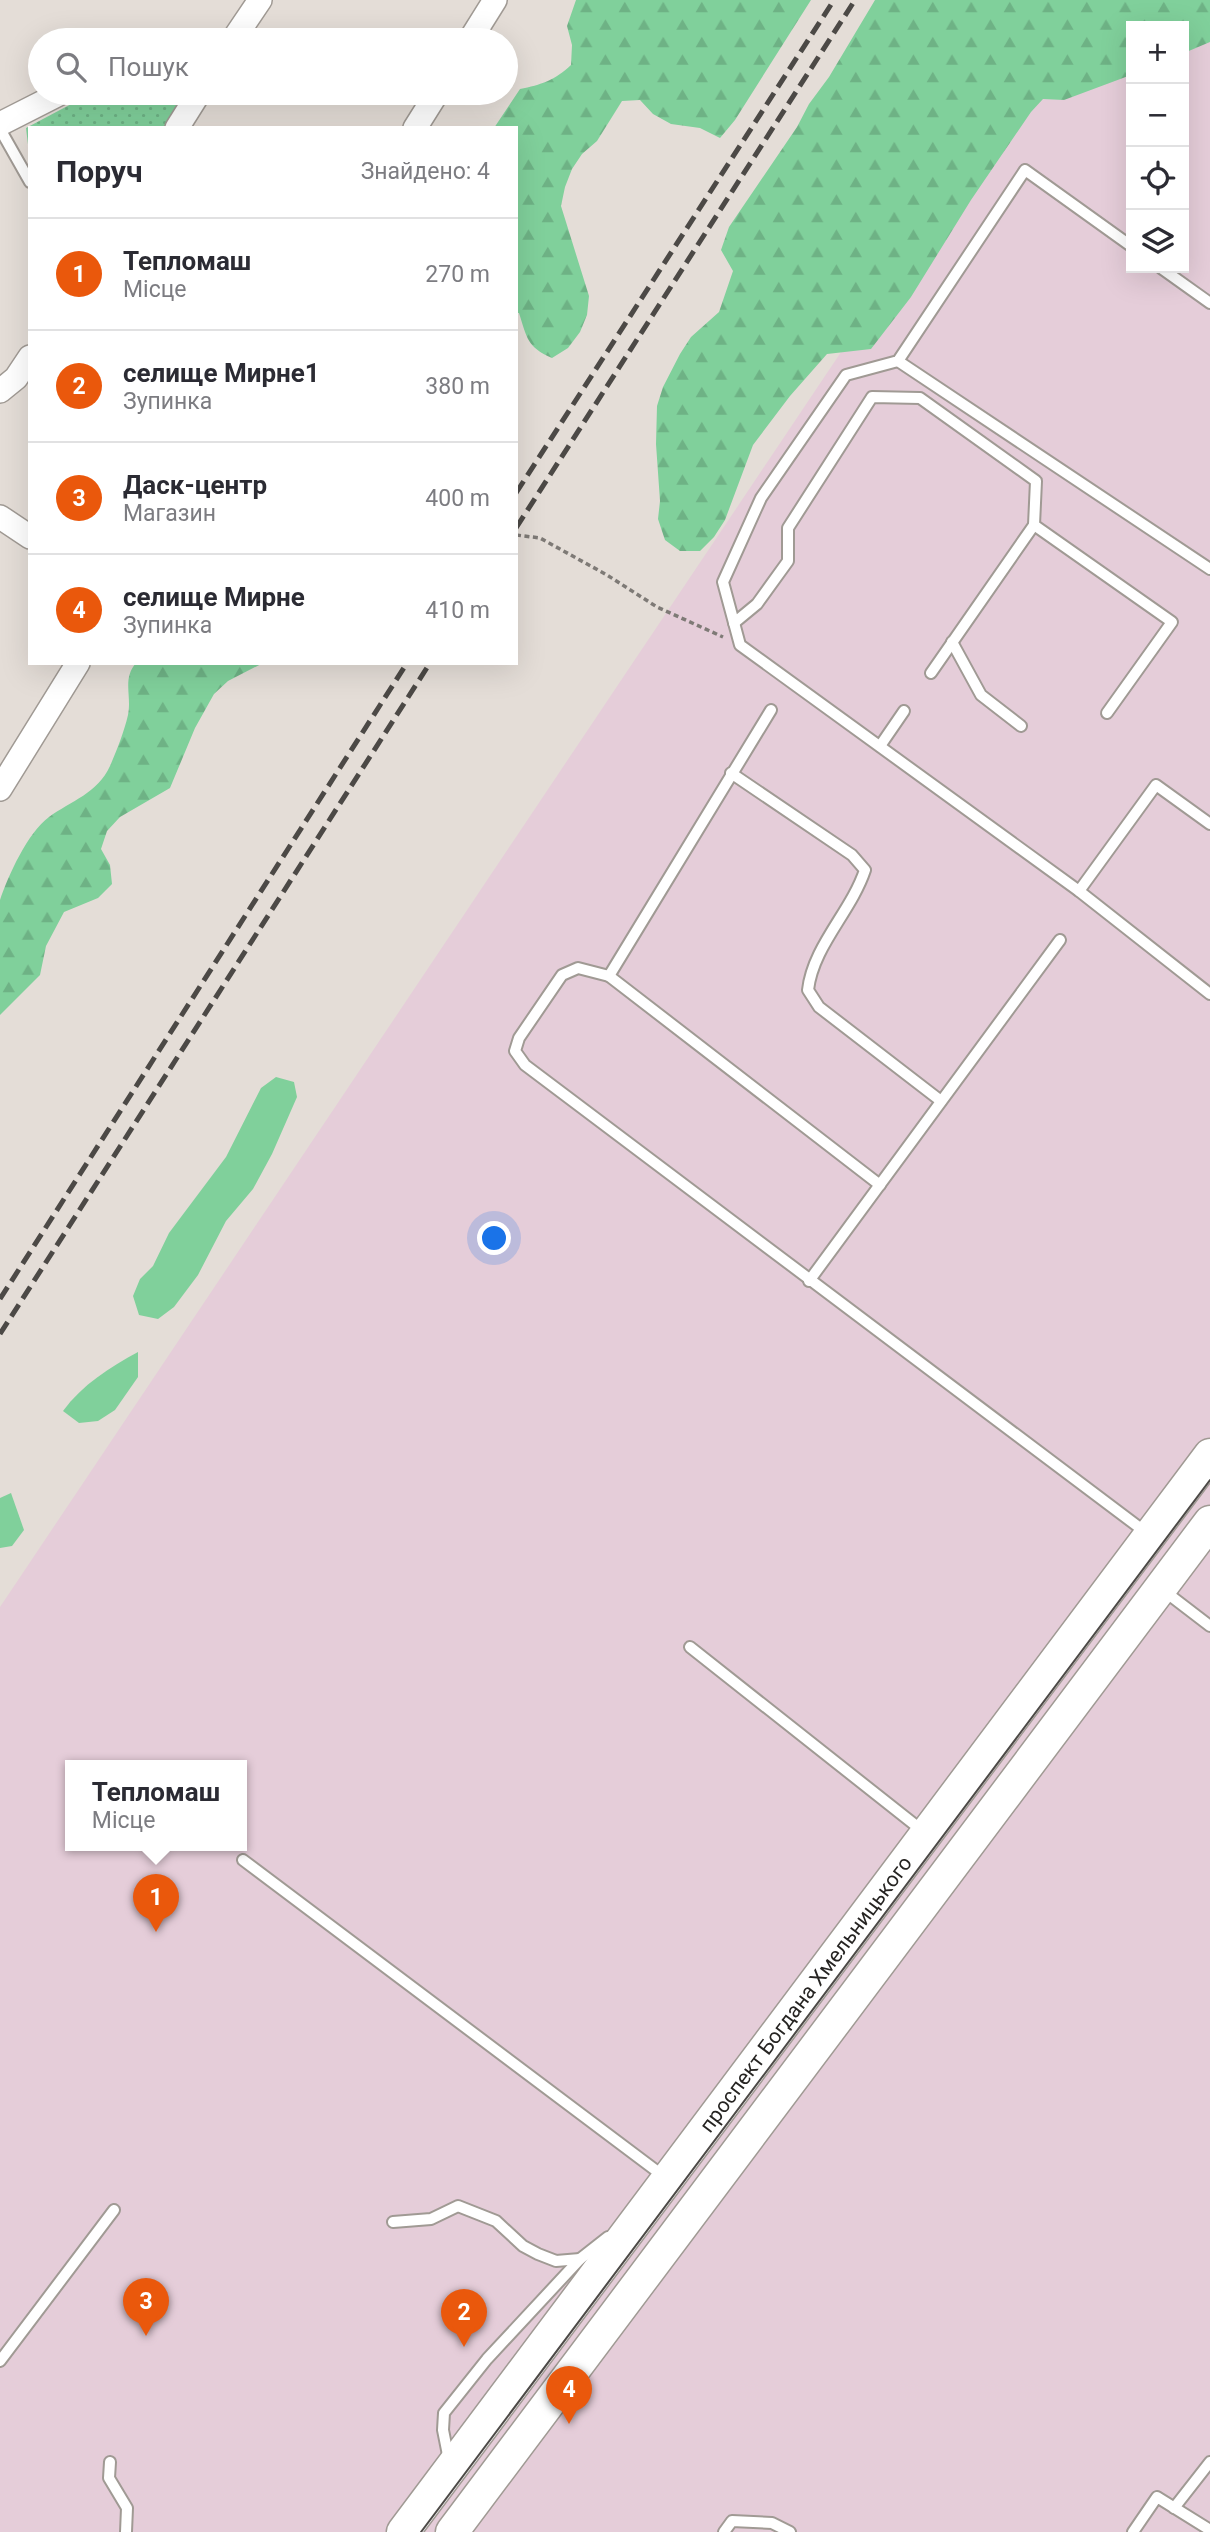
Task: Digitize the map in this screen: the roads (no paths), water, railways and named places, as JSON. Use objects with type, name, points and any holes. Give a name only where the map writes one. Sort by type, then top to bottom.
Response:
[{"type":"main road","name":"проспект Богдана Хмельницького","points":[[403,2532],[1210,1455]]},
{"type":"main road","name":"проспект Богдана Хмельницького","points":[[452,2532],[1210,1522]]},
{"type":"street","points":[[241,28],[260,0]]},
{"type":"street","points":[[478,28],[495,0]]},
{"type":"street","points":[[0,126],[39,105]]},
{"type":"street","points":[[178,126],[191,105]]},
{"type":"street","points":[[416,126],[429,105]]},
{"type":"street","points":[[0,391],[16,378],[28,360]]},
{"type":"street","points":[[0,517],[28,536]]},
{"type":"street","points":[[0,789],[77,665]]},
{"type":"lane","points":[[0,126],[28,178]]},
{"type":"lane","points":[[1126,242],[1025,170],[898,361],[846,375],[761,498],[723,582],[740,645],[1079,891],[1210,994]]},
{"type":"lane","points":[[1168,273],[1210,303]]},
{"type":"lane","points":[[898,361],[1210,569]]},
{"type":"lane","points":[[734,623],[757,604],[788,561],[788,528],[872,397],[920,398],[1036,481],[1034,525],[931,673]]},
{"type":"lane","points":[[1034,525],[1172,622],[1107,713]]},
{"type":"lane","points":[[952,642],[981,695],[1021,726]]},
{"type":"lane","points":[[609,976],[771,710]]},
{"type":"lane","points":[[880,746],[904,711]]},
{"type":"lane","points":[[731,774],[852,855],[865,870],[859,886],[810,972],[808,990],[819,1007],[941,1101]]},
{"type":"lane","points":[[1079,891],[1157,785],[1210,824]]},
{"type":"lane","points":[[809,1281],[1060,940]]},
{"type":"lane","points":[[880,1185],[609,976],[578,968],[562,975],[519,1038],[514,1051],[525,1065],[1150,1536]]},
{"type":"lane","points":[[1161,1588],[1210,1626]]},
{"type":"lane","points":[[690,1647],[927,1835]]},
{"type":"lane","points":[[243,1860],[667,2179]]},
{"type":"lane","points":[[451,2467],[443,2430],[444,2413],[487,2359],[580,2259],[649,2205]]},
{"type":"lane","points":[[393,2222],[431,2218],[458,2206],[496,2221],[523,2246],[538,2255],[556,2261],[580,2259]]},
{"type":"lane","points":[[0,2361],[114,2210]]},
{"type":"lane","points":[[110,2462],[109,2478],[127,2508],[126,2532]]},
{"type":"lane","points":[[1174,2508],[1210,2462]]},
{"type":"lane","points":[[1133,2532],[1157,2497],[1210,2530]]},
{"type":"lane","points":[[724,2532],[732,2521],[772,2523],[790,2532]]},
{"type":"tram line","points":[[421,2532],[1210,1480]]},
{"type":"railway","points":[[518,490],[834,0]]},
{"type":"railway","points":[[518,525],[855,0]]},
{"type":"railway","points":[[0,1299],[406,665]]},
{"type":"railway","points":[[0,1334],[429,665]]},
{"type":"place","name":"Тепломаш","points":[[156,1932]]},
{"type":"place","name":"Даск-центр","points":[[146,2336]]},
{"type":"place","name":"селище Мирне1","points":[[464,2347]]},
{"type":"place","name":"селище Мирне","points":[[569,2424]]}]
